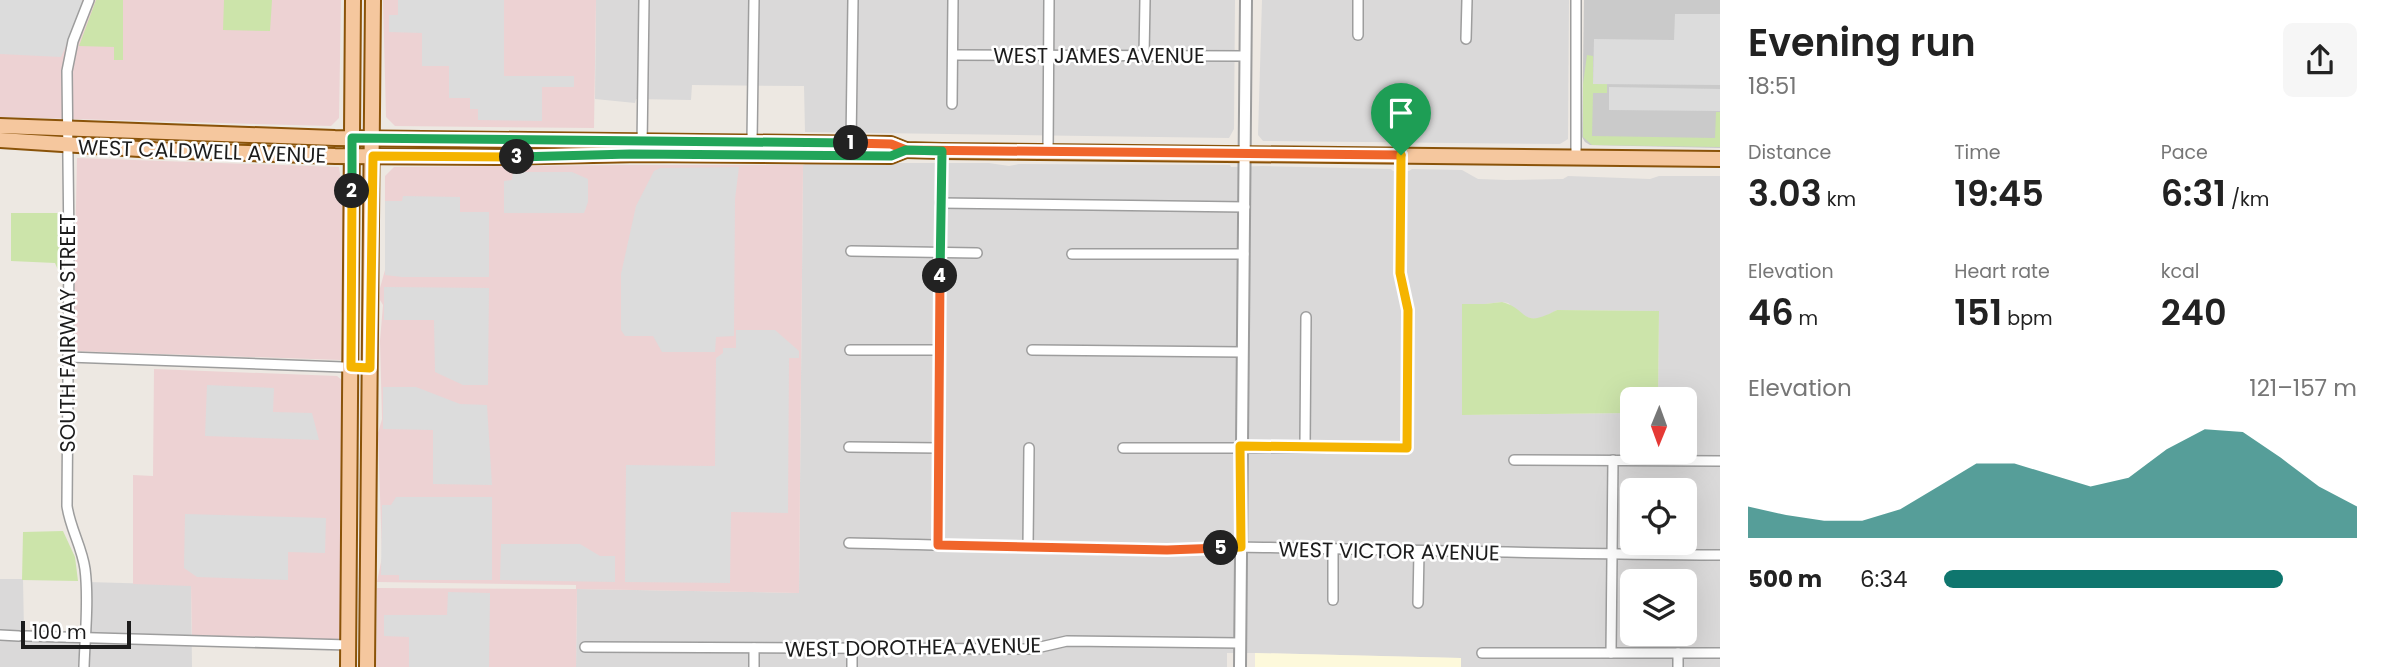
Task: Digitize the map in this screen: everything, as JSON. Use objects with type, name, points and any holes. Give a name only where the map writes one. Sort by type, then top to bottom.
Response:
[{"type":"main road","points":[[348,667],[353,0]]},
{"type":"main road","points":[[367,667],[373,1]]},
{"type":"main road","name":"WEST CALDWELL AVENUE","points":[[0,126],[642,147],[772,156],[891,156],[906,150]]},
{"type":"main road","points":[[0,134],[54,136],[67,129]]},
{"type":"main road","name":"WEST CALDWELL AVENUE","points":[[0,140],[155,150],[352,157],[498,157],[752,141],[891,144],[906,150],[942,151],[1720,159]]},
{"type":"main road","points":[[772,156],[789,150],[844,150],[849,149],[851,143]]},
{"type":"street","name":"SOUTH FAIRWAY STREET","points":[[84,667],[85,566],[67,506],[67,71],[70,50],[89,0]]},
{"type":"street","points":[[642,147],[644,0]]},
{"type":"street","points":[[752,141],[754,0]]},
{"type":"street","points":[[851,143],[853,0]]},
{"type":"street","points":[[952,104],[953,0]]},
{"type":"street","points":[[1048,151],[1049,0]]},
{"type":"street","points":[[1144,56],[1145,0]]},
{"type":"street","points":[[1240,667],[1246,0]]},
{"type":"street","points":[[1358,0],[1358,35]]},
{"type":"street","points":[[1466,39],[1467,0]]},
{"type":"street","points":[[1576,0],[1576,156]]},
{"type":"street","name":"WEST JAMES AVENUE","points":[[953,55],[1245,56]]},
{"type":"street","points":[[938,545],[942,151]]},
{"type":"street","points":[[1123,448],[1407,448],[1408,310],[1400,273],[1401,155]]},
{"type":"street","points":[[940,203],[1245,206]]},
{"type":"street","points":[[850,251],[977,253]]},
{"type":"street","points":[[1072,254],[1244,254]]},
{"type":"street","points":[[1305,446],[1306,317]]},
{"type":"street","points":[[850,350],[939,350]]},
{"type":"street","points":[[1032,350],[1242,352]]},
{"type":"street","points":[[68,357],[370,368]]},
{"type":"street","points":[[849,447],[939,448]]},
{"type":"street","points":[[1028,547],[1029,448]]},
{"type":"street","points":[[1514,460],[1720,461]]},
{"type":"street","points":[[1611,653],[1613,460]]},
{"type":"street","name":"WEST VICTOR AVENUE","points":[[849,543],[1167,550],[1241,547],[1720,555]]},
{"type":"street","points":[[1332,550],[1333,600]]},
{"type":"street","points":[[1418,603],[1419,552]]},
{"type":"street","points":[[0,635],[348,645]]},
{"type":"street","name":"WEST DOROTHEA AVENUE","points":[[585,647],[1032,649],[1067,641],[1240,643]]},
{"type":"street","points":[[754,648],[754,667]]},
{"type":"street","points":[[852,649],[852,667]]},
{"type":"street","points":[[1482,653],[1720,653]]},
{"type":"street","points":[[1678,653],[1678,667]]},
{"type":"shaded area","points":[[0,0],[341,0],[339,118],[331,126],[0,117]]},
{"type":"shaded area","points":[[0,0],[82,0],[82,10],[61,57],[0,54]]},
{"type":"shaded area","points":[[383,0],[596,0],[594,128],[395,126],[386,117]]},
{"type":"shaded area","points":[[398,0],[504,0],[504,76],[574,76],[574,87],[542,87],[542,121],[478,120],[478,109],[470,109],[470,98],[449,98],[449,66],[422,66],[422,33],[389,32],[389,15],[398,15]]},
{"type":"shaded area","points":[[596,0],[1235,0],[1234,129],[1229,138],[805,132],[804,86],[692,85],[691,100],[636,99],[635,103],[595,99]]},
{"type":"shaded area","points":[[1262,0],[1569,0],[1568,139],[1560,144],[1263,141],[1258,135]]},
{"type":"shaded area","points":[[1584,0],[1720,0],[1720,148],[1590,145],[1585,142],[1582,137]]},
{"type":"shaded area","points":[[1675,14],[1720,14],[1720,85],[1593,84],[1594,39],[1674,40]]},
{"type":"shaded area","points":[[1609,87],[1720,89],[1720,111],[1609,110]]},
{"type":"shaded area","points":[[77,158],[339,167],[344,210],[345,298],[341,314],[341,360],[73,351]]},
{"type":"shaded area","points":[[803,165],[1230,165],[1393,171],[1462,170],[1478,179],[1506,180],[1563,179],[1568,176],[1650,179],[1659,176],[1720,176],[1720,667],[1461,667],[1460,658],[1227,653],[1227,667],[576,667],[577,589],[799,593]],"holes":[[[1508,303],[1523,316],[1533,319],[1542,318],[1557,310],[1659,311],[1658,387],[1698,387],[1698,464],[1620,464],[1620,413],[1462,415],[1462,304]]]},
{"type":"shaded area","points":[[803,165],[799,593],[577,589],[576,667],[376,667],[377,588],[576,589],[576,585],[377,582],[382,557],[378,433],[382,419],[380,341],[383,305],[380,288],[385,270],[385,176],[394,167]]},
{"type":"shaded area","points":[[739,167],[735,199],[734,336],[716,337],[715,352],[662,352],[653,336],[625,336],[621,330],[621,274],[636,206],[654,171],[660,168]]},
{"type":"shaded area","points":[[513,172],[572,172],[588,179],[588,202],[584,213],[504,213],[504,181],[512,180]]},
{"type":"shaded area","points":[[403,196],[460,197],[460,212],[489,212],[489,277],[385,275],[385,201],[402,201]]},
{"type":"shaded area","points":[[384,287],[489,288],[488,385],[463,385],[435,372],[434,320],[384,320]]},
{"type":"shaded area","points":[[736,330],[775,330],[799,351],[799,358],[789,358],[788,513],[731,512],[730,583],[625,582],[626,465],[715,466],[716,358],[723,353],[723,348],[736,348]]},
{"type":"shaded area","points":[[154,369],[337,376],[343,381],[342,640],[192,635],[191,586],[133,584],[133,475],[153,476]]},
{"type":"shaded area","points":[[207,385],[274,388],[273,412],[312,413],[319,440],[205,436]]},
{"type":"shaded area","points":[[383,387],[416,387],[460,404],[487,405],[492,485],[433,484],[433,430],[383,429]]},
{"type":"shaded area","points":[[396,497],[492,497],[492,580],[399,580],[399,575],[381,575],[382,505],[391,505]]},
{"type":"shaded area","points":[[185,514],[326,518],[325,553],[288,552],[288,580],[197,577],[184,568]]},
{"type":"shaded area","points":[[501,544],[580,544],[600,556],[615,556],[615,582],[500,580]]},
{"type":"shaded area","points":[[0,579],[23,579],[24,632],[87,633],[88,582],[191,585],[192,667],[0,667]]},
{"type":"shaded area","points":[[448,592],[490,593],[489,667],[409,667],[409,637],[384,636],[384,615],[447,615]]},
{"type":"shaded area","points":[[1255,653],[1461,658],[1461,667],[1255,667]]},
{"type":"green space","points":[[96,0],[123,0],[123,60],[114,60],[114,47],[79,46]]},
{"type":"green space","points":[[224,0],[272,0],[270,31],[223,30]]},
{"type":"green space","points":[[1587,55],[1593,56],[1593,84],[1607,84],[1607,93],[1593,93],[1592,136],[1715,138],[1716,112],[1720,112],[1720,147],[1592,145],[1583,137],[1583,84]]},
{"type":"green space","points":[[11,213],[61,213],[63,270],[58,270],[55,263],[11,261]]},
{"type":"green space","points":[[1502,302],[1530,318],[1545,316],[1557,310],[1659,311],[1658,387],[1620,387],[1620,413],[1462,415],[1462,304]]},
{"type":"green space","points":[[63,531],[75,557],[78,581],[22,580],[23,532]]},
{"type":"route","points":[[1401,155],[942,151],[906,150],[891,144],[352,138],[351,367],[370,368],[373,156],[891,156],[906,150],[942,151],[938,545],[1167,550],[1241,547],[1240,446],[1407,448],[1408,310],[1400,273],[1401,155]]}]
